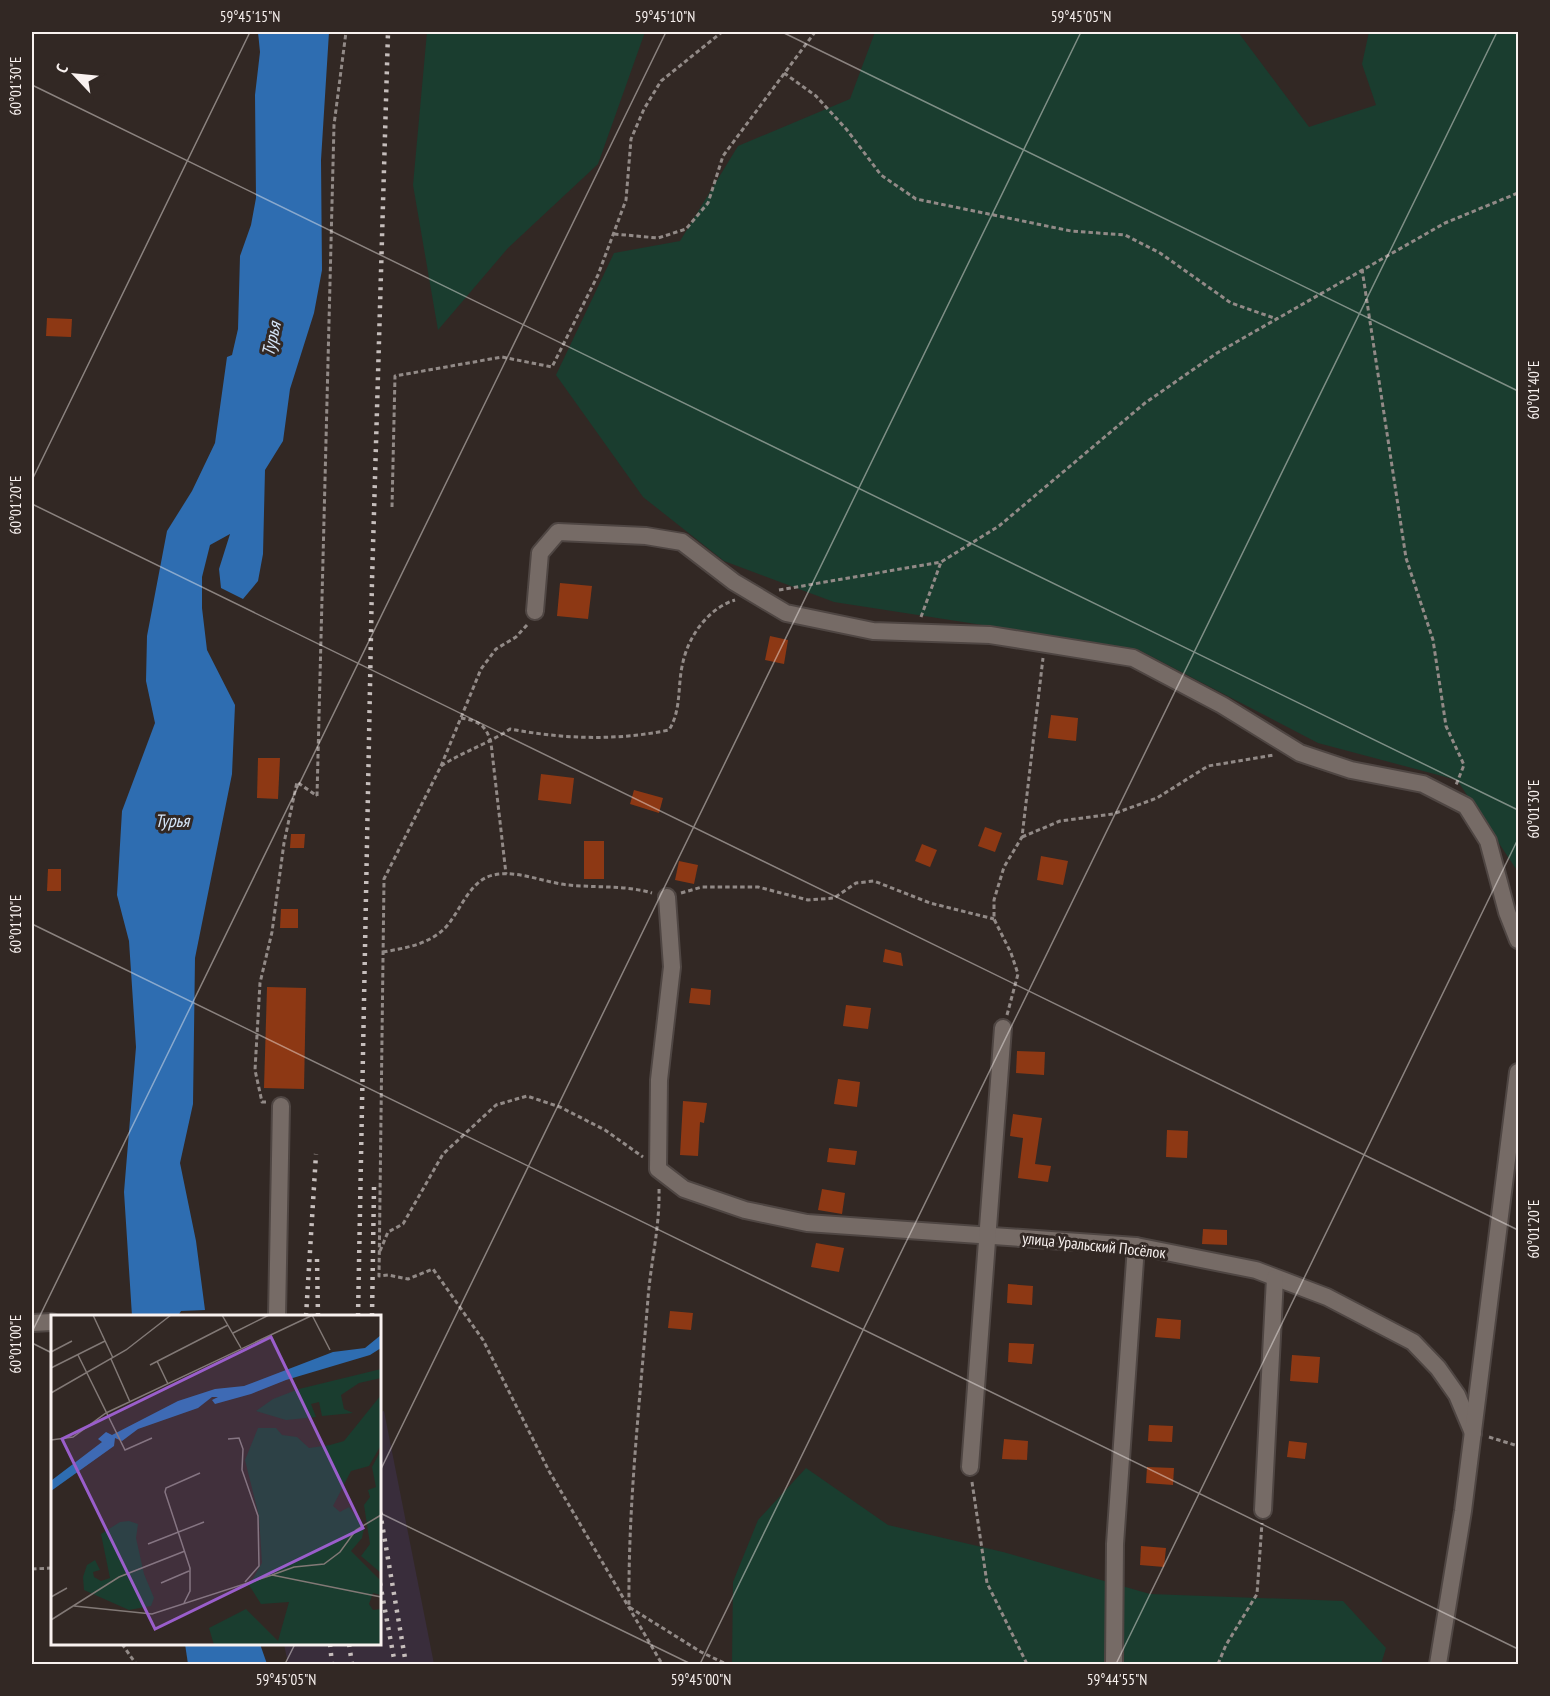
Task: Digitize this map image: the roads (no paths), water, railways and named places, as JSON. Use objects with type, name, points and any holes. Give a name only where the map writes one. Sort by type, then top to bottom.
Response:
[{"type":"street","points":[[535,610],[540,553],[558,532],[646,536],[682,542],[754,594],[786,613],[873,631],[990,635],[1133,658],[1222,705],[1300,753],[1350,770],[1423,784],[1466,806],[1488,841],[1507,912],[1518,940]]},
{"type":"street","name":"улица Уральский Посёлок","points":[[667,897],[672,967],[659,1080],[658,1169],[684,1189],[746,1210],[807,1223],[1136,1246],[1256,1270],[1327,1297],[1413,1342],[1438,1368],[1457,1395],[1473,1432]]},
{"type":"street","points":[[970,1467],[1005,1020]]},
{"type":"street","points":[[1438,1665],[1473,1432],[1518,1072]]},
{"type":"street","points":[[277,1315],[281,1106]]},
{"type":"street","points":[[1114,1665],[1115,1544],[1136,1246]]},
{"type":"street","points":[[1263,1510],[1275,1278]]},
{"type":"street","points":[[32,1323],[51,1322]]},
{"type":"water","name":"Турья","points":[[258,32],[329,32],[321,160],[322,270],[314,313],[290,389],[283,441],[265,470],[263,554],[258,581],[243,599],[221,588],[219,569],[230,534],[210,545],[202,577],[202,608],[207,650],[235,705],[232,774],[195,958],[193,1104],[180,1163],[196,1241],[205,1310],[181,1311],[179,1315],[132,1315],[124,1192],[136,1047],[129,941],[117,895],[122,811],[155,723],[146,681],[147,636],[167,531],[192,491],[215,443],[227,357],[232,355],[238,329],[240,256],[251,225],[256,198],[255,95],[260,52]]},
{"type":"water","points":[[185,1645],[260,1645],[267,1664],[188,1664]]},
{"type":"railway","points":[[358,1315],[372,581],[388,32]]},
{"type":"railway","points":[[306,1315],[316,1154]]},
{"type":"railway","points":[[372,1315],[374,1187]]},
{"type":"railway","points":[[317,1259],[318,1315]]},
{"type":"railway","points":[[381,1518],[406,1664]]},
{"type":"railway","points":[[381,1588],[395,1664]]},
{"type":"railway","points":[[330,1645],[332,1664]]},
{"type":"railway","points":[[349,1645],[352,1664]]}]
